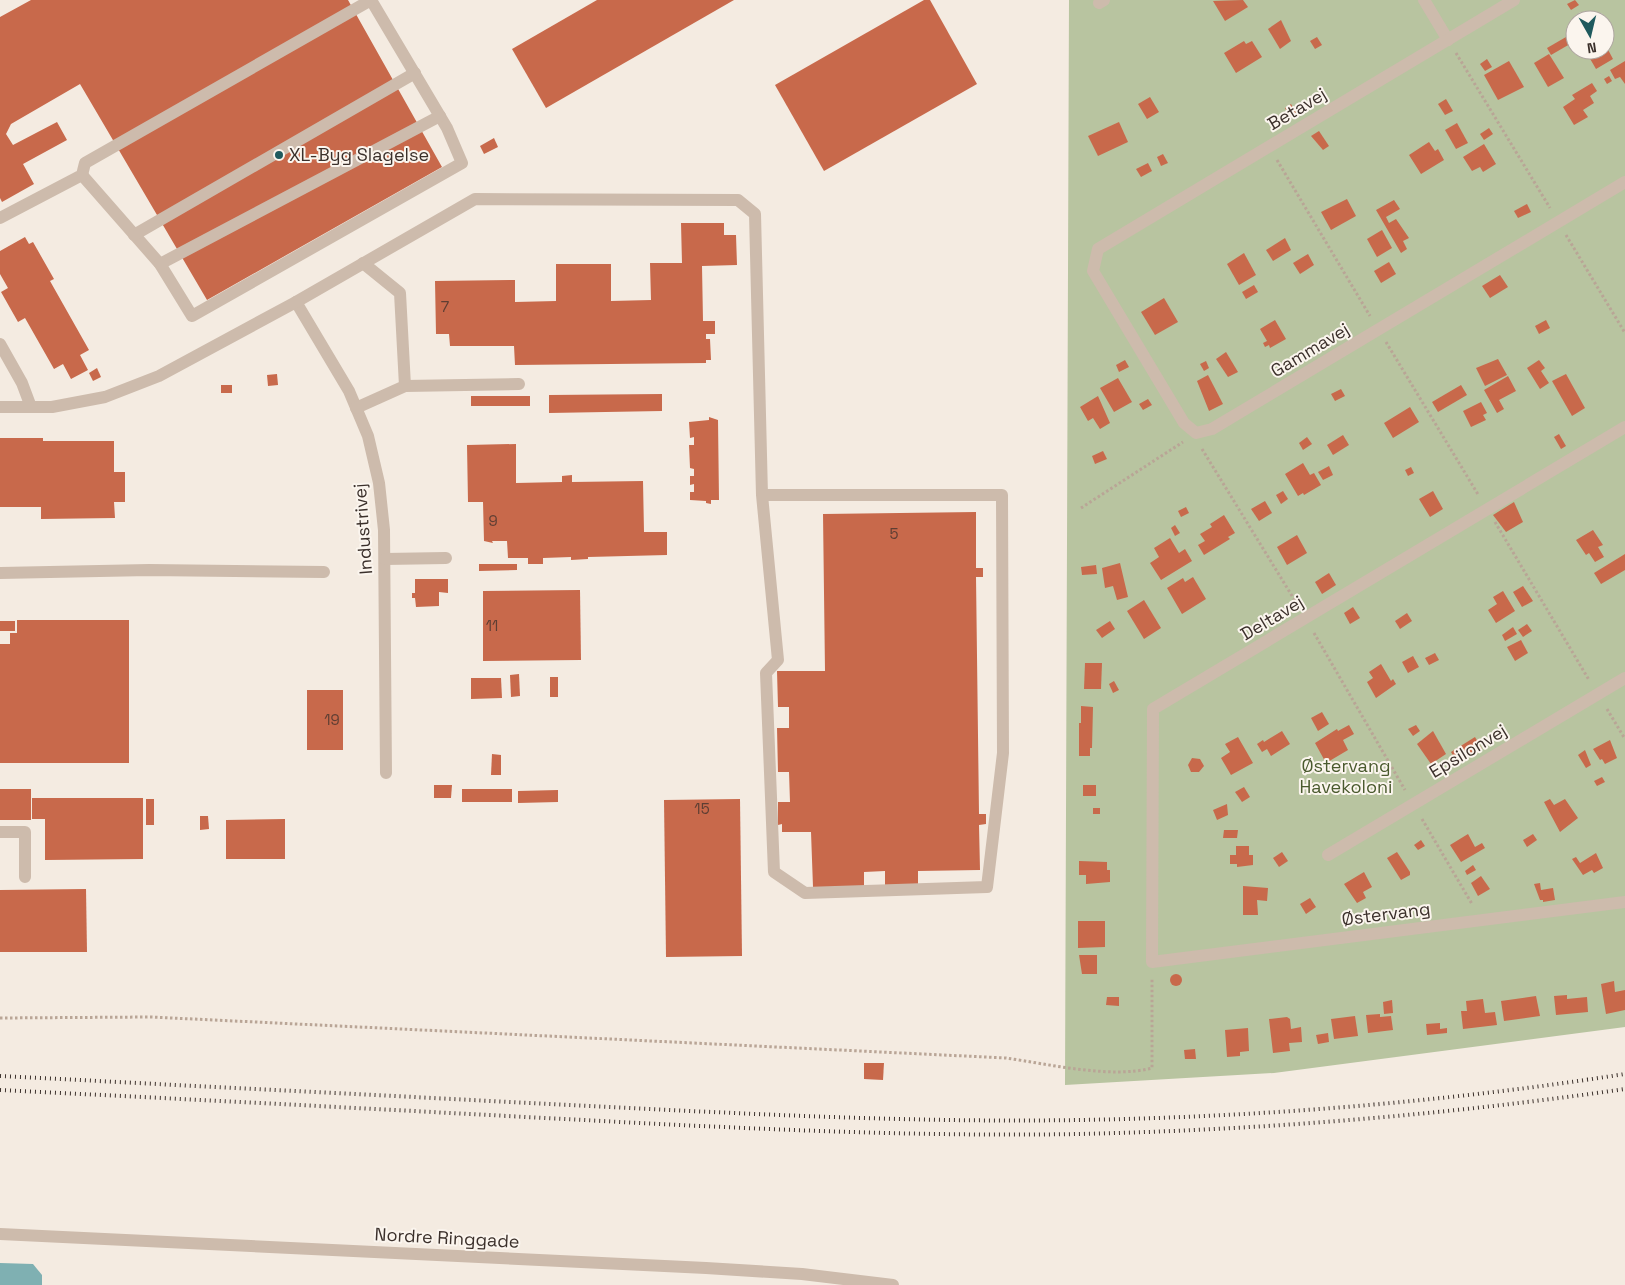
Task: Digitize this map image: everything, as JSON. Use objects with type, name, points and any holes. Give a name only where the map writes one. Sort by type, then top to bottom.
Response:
[{"type":"street","points":[[0,218],[82,175],[85,163],[371,0],[440,116],[462,163],[192,316],[160,264],[82,175]]},
{"type":"street","points":[[1424,0],[1448,40]]},
{"type":"street","name":"Betavej","points":[[1098,249],[1514,0]]},
{"type":"street","points":[[134,234],[415,73]]},
{"type":"street","points":[[160,264],[440,116]]},
{"type":"street","name":"Gammavej","points":[[1098,249],[1093,271],[1184,423],[1196,433],[1212,429],[1625,182]]},
{"type":"street","points":[[0,407],[52,407],[105,397],[159,376],[296,302],[475,199],[738,200],[755,214],[762,495],[778,660],[766,673],[774,872],[805,893],[987,886],[1003,753],[1002,495],[762,495]]},
{"type":"street","points":[[363,263],[400,293],[405,386]]},
{"type":"street","name":"Industrivej","points":[[296,302],[349,391],[368,436],[379,483],[385,559],[386,773]]},
{"type":"street","points":[[0,344],[22,383],[30,407]]},
{"type":"street","points":[[356,408],[405,386],[520,384]]},
{"type":"street","name":"Deltavej","points":[[1152,962],[1153,709],[1625,427]]},
{"type":"street","points":[[385,559],[446,558]]},
{"type":"street","points":[[0,573],[149,570],[324,572]]},
{"type":"street","name":"Epsilonvej","points":[[1328,855],[1625,678]]},
{"type":"street","points":[[0,832],[25,832],[25,877]]},
{"type":"street","name":"Østervang","points":[[1152,962],[1625,902]]},
{"type":"street","name":"Nordre Ringgade","points":[[0,1234],[706,1268],[802,1274],[893,1285]]},
{"type":"path","points":[[1448,40],[1625,333]]},
{"type":"path","points":[[1269,147],[1625,739]]},
{"type":"path","points":[[0,1018],[152,1017],[996,1058],[1119,1073],[1152,1068],[1152,962]]},
{"type":"green space","name":"Østervang Havekoloni","points":[[1069,0],[1625,0],[1625,1027],[1274,1073],[1065,1085]]},
{"type":"water","points":[[0,1263],[33,1264],[42,1275],[42,1285],[0,1285]]},
{"type":"building","name":"XL-Byg Slagelse","points":[[31,0],[348,0],[442,167],[207,300],[80,84],[11,124],[6,134],[13,145],[57,122],[67,140],[23,164],[34,184],[2,202],[0,198],[0,17]]},
{"type":"building","points":[[597,0],[734,0],[546,108],[512,49]]},
{"type":"building","points":[[924,0],[930,0],[977,84],[824,171],[775,85]]},
{"type":"building","points":[[1243,0],[1248,7],[1225,21],[1213,1]]},
{"type":"building","points":[[1575,0],[1579,5],[1571,10],[1567,4]]},
{"type":"building","points":[[1281,20],[1291,41],[1280,49],[1268,29]]},
{"type":"building","points":[[1317,37],[1322,45],[1315,49],[1310,41]]},
{"type":"building","points":[[1565,38],[1565,47],[1551,55],[1547,48]]},
{"type":"building","points":[[1244,41],[1246,44],[1252,41],[1262,57],[1236,73],[1224,53]]},
{"type":"building","points":[[1549,54],[1564,78],[1548,87],[1534,63]]},
{"type":"building","points":[[1487,59],[1492,67],[1485,71],[1480,64]]},
{"type":"building","points":[[1591,60],[1611,60],[1596,69]]},
{"type":"building","points":[[1509,61],[1524,87],[1498,100],[1484,75]]},
{"type":"building","points":[[1625,61],[1625,84],[1620,77],[1615,79],[1610,70]]},
{"type":"building","points":[[1609,76],[1612,81],[1607,84],[1604,79]]},
{"type":"building","points":[[1592,83],[1597,91],[1590,96],[1594,103],[1583,110],[1588,117],[1574,125],[1563,107],[1575,99],[1572,95]]},
{"type":"building","points":[[1150,97],[1159,112],[1147,119],[1138,104]]},
{"type":"building","points":[[1446,99],[1453,111],[1445,115],[1438,104]]},
{"type":"building","points":[[1291,104],[1296,113],[1290,117],[1285,108]]},
{"type":"building","points":[[1119,122],[1128,142],[1098,156],[1088,136]]},
{"type":"building","points":[[1457,123],[1468,143],[1456,149],[1445,130]]},
{"type":"building","points":[[1489,128],[1493,134],[1484,140],[1480,134]]},
{"type":"building","points":[[1319,131],[1329,146],[1323,150],[1311,136]]},
{"type":"building","points":[[494,138],[498,147],[484,154],[480,146]]},
{"type":"building","points":[[1429,142],[1435,151],[1438,149],[1444,160],[1421,174],[1409,155]]},
{"type":"building","points":[[1484,144],[1496,164],[1483,172],[1480,167],[1472,171],[1463,157]]},
{"type":"building","points":[[1163,154],[1168,163],[1161,166],[1157,157]]},
{"type":"building","points":[[1148,163],[1152,171],[1141,177],[1136,169]]},
{"type":"building","points":[[1347,199],[1356,216],[1331,230],[1321,212]]},
{"type":"building","points":[[1394,200],[1400,209],[1386,217],[1389,223],[1396,219],[1409,238],[1403,241],[1407,249],[1401,253],[1376,210]]},
{"type":"building","points":[[1527,204],[1531,212],[1518,218],[1514,211]]},
{"type":"building","points":[[681,223],[724,223],[724,235],[736,235],[737,265],[702,266],[703,321],[715,321],[715,334],[706,334],[706,339],[710,339],[711,360],[706,360],[706,363],[515,365],[514,346],[450,346],[449,334],[436,334],[435,281],[515,280],[515,302],[556,301],[556,264],[611,264],[611,301],[651,300],[650,263],[682,263]]},
{"type":"building","points":[[1382,230],[1392,248],[1377,257],[1367,239]]},
{"type":"building","points":[[25,237],[29,244],[33,242],[54,279],[50,281],[89,350],[80,355],[88,370],[71,379],[63,364],[54,369],[25,318],[18,322],[1,292],[8,288],[0,274],[0,251]]},
{"type":"building","points":[[1285,238],[1291,250],[1273,261],[1266,250]]},
{"type":"building","points":[[1244,253],[1256,275],[1239,285],[1227,264]]},
{"type":"building","points":[[1308,254],[1314,265],[1300,274],[1293,263]]},
{"type":"building","points":[[1389,262],[1396,274],[1381,283],[1374,271]]},
{"type":"building","points":[[1500,275],[1508,287],[1490,298],[1482,286]]},
{"type":"building","points":[[1254,285],[1258,292],[1246,299],[1242,292]]},
{"type":"building","points":[[1164,298],[1178,322],[1155,335],[1141,312]]},
{"type":"building","points":[[1275,320],[1286,339],[1270,348],[1269,345],[1265,347],[1263,343],[1267,341],[1260,329]]},
{"type":"building","points":[[1546,320],[1550,328],[1539,334],[1535,326]]},
{"type":"building","points":[[1226,352],[1238,372],[1228,377],[1216,359]]},
{"type":"building","points":[[1498,359],[1507,375],[1485,386],[1476,368]]},
{"type":"building","points":[[1125,360],[1129,367],[1119,372],[1116,365]]},
{"type":"building","points":[[1539,360],[1545,368],[1541,371],[1549,383],[1540,389],[1527,368]]},
{"type":"building","points":[[1206,361],[1209,368],[1204,371],[1200,364]]},
{"type":"building","points":[[97,368],[101,377],[93,381],[89,373]]},
{"type":"building","points":[[277,374],[278,385],[268,386],[267,375]]},
{"type":"building","points":[[1566,374],[1585,408],[1572,416],[1552,381]]},
{"type":"building","points":[[1208,375],[1223,404],[1209,411],[1197,381]]},
{"type":"building","points":[[1508,376],[1516,391],[1499,400],[1504,409],[1497,413],[1484,390]]},
{"type":"building","points":[[1118,378],[1132,402],[1114,412],[1100,388]]},
{"type":"building","points":[[221,385],[232,385],[232,393],[221,393]]},
{"type":"building","points":[[1461,385],[1467,395],[1438,412],[1432,402]]},
{"type":"building","points":[[1341,389],[1345,396],[1335,401],[1331,394]]},
{"type":"building","points":[[662,394],[662,411],[549,413],[549,395]]},
{"type":"building","points":[[471,396],[530,396],[530,406],[471,406]]},
{"type":"building","points":[[1098,396],[1110,423],[1100,429],[1093,418],[1088,421],[1080,407]]},
{"type":"building","points":[[1148,399],[1152,405],[1143,410],[1139,404]]},
{"type":"building","points":[[1481,402],[1487,413],[1483,415],[1486,420],[1471,427],[1463,411]]},
{"type":"building","points":[[1410,407],[1419,422],[1393,438],[1384,423]]},
{"type":"building","points":[[709,417],[718,420],[719,500],[711,500],[711,504],[706,503],[706,501],[690,500],[690,492],[694,492],[694,484],[690,485],[690,476],[694,476],[694,469],[690,468],[689,445],[694,445],[694,437],[690,438],[689,422],[709,420]]},
{"type":"building","points":[[1559,434],[1566,446],[1561,449],[1554,437]]},
{"type":"building","points":[[1343,435],[1349,445],[1333,455],[1327,445]]},
{"type":"building","points":[[1307,437],[1312,444],[1303,450],[1299,443]]},
{"type":"building","points":[[0,438],[43,438],[43,441],[114,441],[114,472],[125,472],[125,502],[114,502],[115,518],[41,519],[41,507],[0,507]]},
{"type":"building","points":[[516,444],[516,483],[562,482],[562,476],[572,475],[572,482],[643,481],[644,532],[667,532],[667,555],[588,557],[588,559],[571,560],[571,557],[543,558],[543,564],[528,564],[528,558],[508,558],[507,541],[492,541],[493,543],[484,541],[483,502],[468,502],[467,445]]},
{"type":"building","points":[[1103,451],[1107,459],[1095,464],[1092,456]]},
{"type":"building","points":[[1303,463],[1310,475],[1314,473],[1321,485],[1304,495],[1303,493],[1298,496],[1285,474]]},
{"type":"building","points":[[1329,466],[1333,475],[1323,480],[1318,472]]},
{"type":"building","points":[[1411,467],[1414,473],[1408,476],[1405,470]]},
{"type":"building","points":[[1283,491],[1288,499],[1281,504],[1276,495]]},
{"type":"building","points":[[1433,491],[1443,509],[1430,517],[1419,499]]},
{"type":"building","points":[[1265,501],[1272,513],[1259,521],[1251,509]]},
{"type":"building","points":[[1514,502],[1523,522],[1506,532],[1493,515]]},
{"type":"building","points":[[1186,507],[1189,513],[1181,517],[1178,511]]},
{"type":"building","points":[[976,512],[976,568],[983,568],[983,577],[976,577],[979,814],[986,814],[986,824],[979,825],[980,870],[918,871],[918,886],[885,886],[885,871],[864,872],[864,887],[813,887],[811,832],[782,832],[782,824],[778,825],[778,802],[790,802],[789,772],[778,772],[777,728],[789,728],[789,707],[778,707],[777,671],[825,671],[823,514]]},
{"type":"building","points":[[1224,515],[1235,533],[1228,537],[1230,539],[1204,555],[1198,545],[1205,541],[1200,534],[1212,527],[1210,524]]},
{"type":"building","points":[[1175,525],[1180,533],[1175,536],[1171,528]]},
{"type":"building","points":[[1593,530],[1603,545],[1598,547],[1604,557],[1595,562],[1589,553],[1586,555],[1576,540]]},
{"type":"building","points":[[1297,535],[1307,553],[1287,565],[1277,547]]},
{"type":"building","points":[[1170,538],[1179,553],[1185,549],[1192,561],[1161,580],[1150,563],[1159,557],[1154,548]]},
{"type":"building","points":[[1625,554],[1625,570],[1601,584],[1594,573]]},
{"type":"building","points":[[1120,563],[1128,597],[1117,600],[1113,586],[1105,588],[1102,568]]},
{"type":"building","points":[[479,564],[517,564],[517,570],[479,571]]},
{"type":"building","points":[[1096,565],[1097,574],[1082,575],[1081,567]]},
{"type":"building","points":[[1329,573],[1336,585],[1322,594],[1315,582]]},
{"type":"building","points":[[1193,577],[1206,599],[1182,614],[1167,588],[1183,578],[1185,582]]},
{"type":"building","points":[[415,579],[448,579],[448,593],[439,592],[439,606],[416,607],[415,598],[412,598],[412,593],[415,593]]},
{"type":"building","points":[[1523,586],[1533,601],[1522,607],[1513,592]]},
{"type":"building","points":[[580,590],[581,660],[483,661],[483,591]]},
{"type":"building","points":[[1503,591],[1515,611],[1496,623],[1488,610],[1497,604],[1493,597]]},
{"type":"building","points":[[1144,600],[1161,628],[1144,639],[1127,611]]},
{"type":"building","points":[[1353,607],[1360,618],[1350,624],[1344,613]]},
{"type":"building","points":[[1407,613],[1412,621],[1400,629],[1395,621]]},
{"type":"building","points":[[17,620],[129,620],[129,763],[0,763],[0,644],[10,644],[10,633],[17,633]]},
{"type":"building","points":[[0,621],[15,621],[15,631],[0,631]]},
{"type":"building","points":[[1110,621],[1115,629],[1102,638],[1096,630]]},
{"type":"building","points":[[1527,624],[1532,631],[1523,637],[1518,630]]},
{"type":"building","points":[[1513,627],[1517,634],[1505,641],[1502,635]]},
{"type":"building","points":[[1521,640],[1528,653],[1515,661],[1507,647]]},
{"type":"building","points":[[1435,653],[1439,660],[1429,665],[1425,658]]},
{"type":"building","points":[[1413,656],[1419,667],[1408,673],[1402,662]]},
{"type":"building","points":[[1085,663],[1102,663],[1101,689],[1084,689]]},
{"type":"building","points":[[1381,664],[1391,681],[1393,679],[1396,684],[1376,698],[1367,682],[1373,678],[1369,672]]},
{"type":"building","points":[[519,674],[520,696],[511,697],[510,675]]},
{"type":"building","points":[[550,677],[558,677],[558,697],[550,697]]},
{"type":"building","points":[[471,678],[501,678],[502,698],[471,699]]},
{"type":"building","points":[[1114,681],[1119,690],[1113,693],[1109,684]]},
{"type":"building","points":[[307,690],[343,690],[343,750],[307,750]]},
{"type":"building","points":[[1081,706],[1093,707],[1092,748],[1090,748],[1090,756],[1079,756]]},
{"type":"building","points":[[1322,712],[1329,724],[1318,731],[1311,718]]},
{"type":"building","points":[[1349,725],[1354,734],[1343,740],[1348,750],[1326,763],[1315,743],[1337,729],[1338,731]]},
{"type":"building","points":[[1416,725],[1420,731],[1413,736],[1408,729]]},
{"type":"building","points":[[1282,731],[1290,744],[1271,756],[1267,749],[1262,752],[1257,744]]},
{"type":"building","points":[[1433,731],[1446,754],[1431,764],[1417,744]]},
{"type":"building","points":[[1238,737],[1253,763],[1231,775],[1221,758],[1230,752],[1225,744]]},
{"type":"building","points":[[1475,737],[1482,749],[1457,762],[1451,752]]},
{"type":"building","points":[[1610,740],[1617,758],[1605,764],[1593,749]]},
{"type":"building","points":[[1585,750],[1591,765],[1586,768],[1578,755]]},
{"type":"building","points":[[492,754],[501,755],[501,775],[491,775]]},
{"type":"building","points":[[1192,758],[1200,759],[1204,766],[1199,772],[1191,772],[1188,765]]},
{"type":"building","points":[[1602,777],[1605,782],[1597,786],[1594,781]]},
{"type":"building","points":[[434,785],[452,785],[451,798],[434,798]]},
{"type":"building","points":[[1083,785],[1096,785],[1096,796],[1083,796]]},
{"type":"building","points":[[1244,787],[1250,797],[1242,802],[1235,792]]},
{"type":"building","points":[[0,789],[31,789],[31,820],[0,820]]},
{"type":"building","points":[[462,789],[512,789],[512,802],[462,802]]},
{"type":"building","points":[[558,790],[558,802],[518,803],[518,791]]},
{"type":"building","points":[[32,798],[143,798],[143,859],[45,860],[45,819],[32,819]]},
{"type":"building","points":[[146,799],[154,799],[154,825],[146,825]]},
{"type":"building","points":[[740,799],[742,956],[666,957],[664,800]]},
{"type":"building","points":[[1550,799],[1554,805],[1565,799],[1578,818],[1560,832],[1544,802]]},
{"type":"building","points":[[1227,804],[1228,815],[1217,820],[1213,810]]},
{"type":"building","points":[[1093,808],[1100,808],[1100,814],[1093,814]]},
{"type":"building","points":[[200,816],[208,816],[209,829],[200,830]]},
{"type":"building","points":[[285,819],[285,859],[226,859],[226,820]]},
{"type":"building","points":[[1224,830],[1238,830],[1237,838],[1223,838]]},
{"type":"building","points":[[1468,834],[1475,847],[1482,843],[1485,848],[1461,862],[1450,845]]},
{"type":"building","points":[[1533,834],[1537,840],[1527,847],[1523,840]]},
{"type":"building","points":[[1421,840],[1425,846],[1418,850],[1414,845]]},
{"type":"building","points":[[1236,846],[1249,846],[1249,855],[1253,855],[1253,865],[1237,867],[1237,864],[1230,864],[1230,855],[1236,855]]},
{"type":"building","points":[[1282,852],[1288,861],[1279,867],[1273,858]]},
{"type":"building","points":[[1397,852],[1410,872],[1410,875],[1401,880],[1387,858]]},
{"type":"building","points":[[1596,853],[1603,868],[1594,873],[1592,870],[1583,875],[1572,859],[1576,857],[1580,863]]},
{"type":"building","points":[[1079,861],[1107,862],[1107,870],[1110,870],[1110,882],[1086,884],[1086,875],[1079,875]]},
{"type":"building","points":[[1473,865],[1476,870],[1467,875],[1465,871]]},
{"type":"building","points":[[1364,872],[1372,887],[1363,892],[1366,898],[1357,903],[1344,884]]},
{"type":"building","points":[[1481,876],[1490,889],[1478,896],[1471,883]]},
{"type":"building","points":[[1540,883],[1541,890],[1553,888],[1555,900],[1543,902],[1543,900],[1540,900],[1534,884]]},
{"type":"building","points":[[1243,886],[1268,888],[1267,901],[1257,900],[1258,915],[1243,915]]},
{"type":"building","points":[[86,889],[87,952],[0,952],[0,890]]},
{"type":"building","points":[[1310,898],[1316,907],[1306,914],[1300,904]]},
{"type":"building","points":[[1078,921],[1105,921],[1105,947],[1078,948]]},
{"type":"building","points":[[1079,955],[1097,955],[1097,974],[1082,974]]},
{"type":"building","points":[[1174,974],[1178,974],[1182,980],[1178,986],[1174,986],[1170,982],[1170,978]]},
{"type":"building","points":[[1614,981],[1615,992],[1625,990],[1625,1010],[1606,1014],[1601,984]]},
{"type":"building","points":[[1567,995],[1567,999],[1587,997],[1588,1012],[1556,1015],[1554,996]]},
{"type":"building","points":[[1536,996],[1540,1016],[1504,1021],[1501,1001]]},
{"type":"building","points":[[1107,997],[1119,997],[1119,1006],[1106,1005]]},
{"type":"building","points":[[1483,999],[1485,1013],[1495,1012],[1497,1025],[1463,1029],[1461,1011],[1467,1011],[1466,1001]]},
{"type":"building","points":[[1392,1000],[1393,1013],[1384,1014],[1383,1002]]},
{"type":"building","points":[[1380,1014],[1380,1017],[1391,1016],[1393,1030],[1368,1033],[1366,1015]]},
{"type":"building","points":[[1355,1016],[1358,1036],[1334,1039],[1331,1019]]},
{"type":"building","points":[[1287,1017],[1290,1019],[1291,1029],[1301,1027],[1302,1042],[1289,1043],[1290,1051],[1273,1053],[1269,1019]]},
{"type":"building","points":[[1440,1023],[1440,1029],[1447,1028],[1447,1033],[1427,1035],[1426,1024]]},
{"type":"building","points":[[1248,1028],[1249,1051],[1240,1052],[1240,1056],[1227,1057],[1225,1030]]},
{"type":"building","points":[[1328,1033],[1329,1042],[1318,1044],[1316,1035]]},
{"type":"building","points":[[1195,1049],[1196,1059],[1185,1059],[1184,1050]]},
{"type":"building","points":[[864,1063],[884,1063],[883,1080],[864,1079]]},
{"type":"railway","points":[[0,1076],[737,1113],[942,1120],[1079,1120],[1284,1112],[1489,1093],[1625,1074]]},
{"type":"railway","points":[[0,1090],[757,1128],[1015,1135],[1216,1129],[1353,1120],[1421,1114],[1625,1089]]},
{"type":"place","name":"XL-Byg Slagelse","points":[[279,155]]}]
